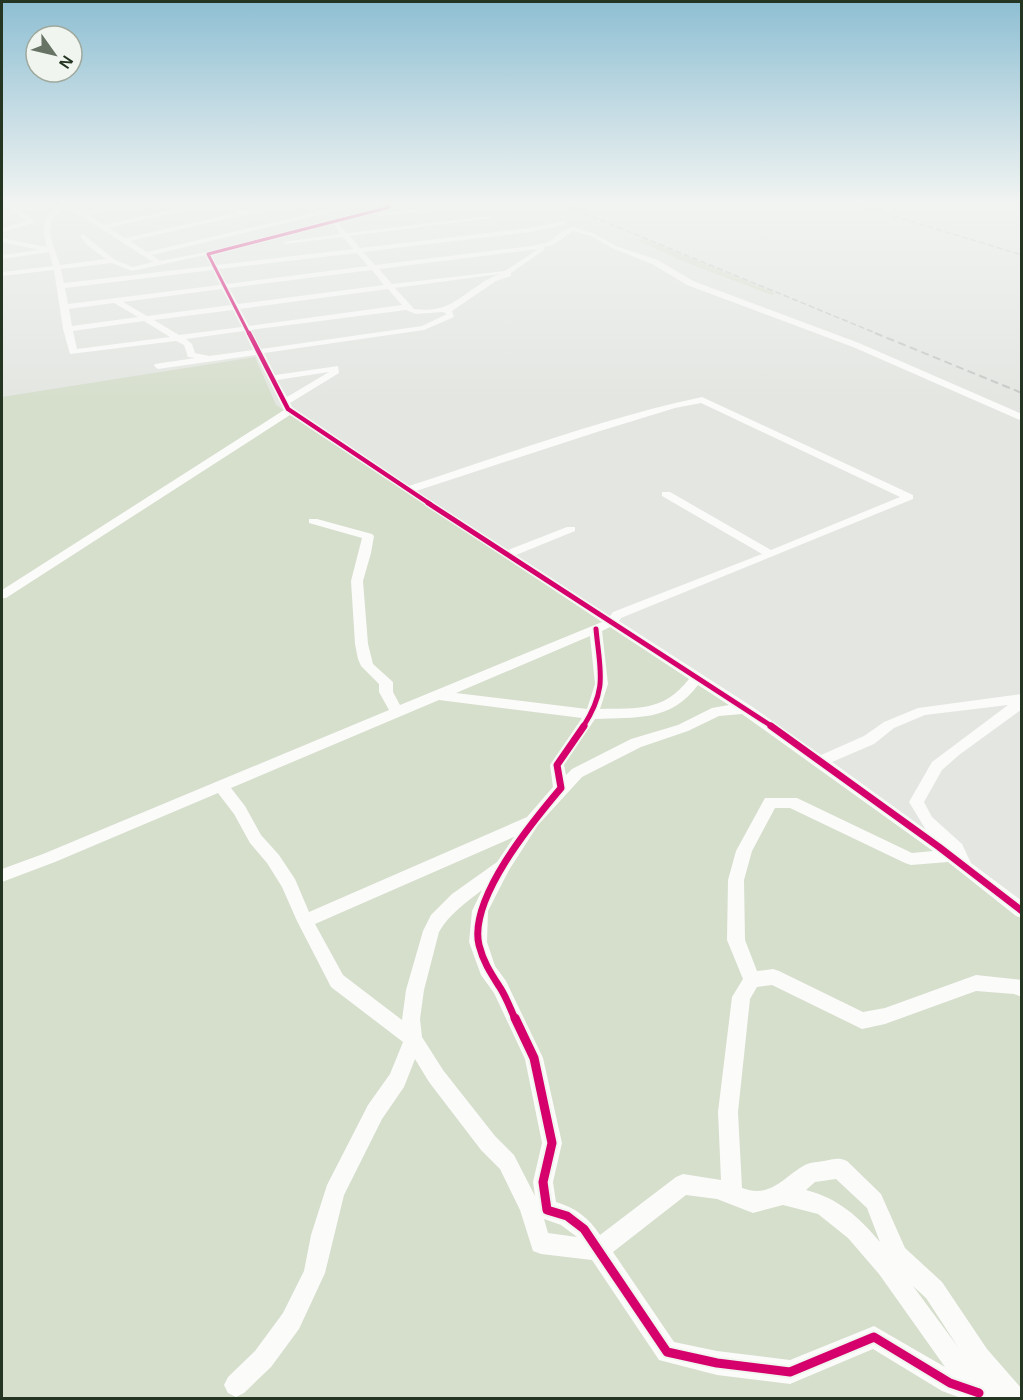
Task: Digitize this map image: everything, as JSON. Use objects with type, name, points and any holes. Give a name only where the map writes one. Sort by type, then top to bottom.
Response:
[{"type":"street","points":[[2,274],[33,268]]},
{"type":"street","points":[[57,268],[67,329],[75,353],[407,307]]},
{"type":"street","points":[[62,268],[95,289]]},
{"type":"street","points":[[60,286],[212,268]]},
{"type":"street","points":[[215,268],[271,378],[288,406],[408,490],[746,709],[950,856],[1022,911]]},
{"type":"street","points":[[63,307],[370,268]]},
{"type":"street","points":[[373,268],[407,307],[417,313],[448,310],[493,279],[508,274],[506,273],[513,268]]},
{"type":"street","points":[[666,268],[690,283],[856,345],[1022,418]]},
{"type":"street","points":[[67,329],[389,286],[506,273]]},
{"type":"street","points":[[105,295],[188,344],[191,355],[207,358]]},
{"type":"street","points":[[158,366],[424,328],[447,318],[451,313],[448,310]]},
{"type":"street","points":[[2,595],[288,406],[336,371],[335,368],[271,378]]},
{"type":"street","points":[[2,875],[49,858],[596,629],[612,622],[617,615],[771,555],[803,539],[909,497],[892,487],[702,400],[673,406],[594,430],[408,490]]},
{"type":"street","points":[[666,494],[771,555]]},
{"type":"street","points":[[313,520],[368,536],[368,548],[358,580],[356,596],[360,609],[364,659],[372,673],[386,682],[386,692],[397,712]]},
{"type":"street","points":[[508,554],[571,529]]},
{"type":"street","points":[[561,788],[557,765],[573,737],[588,720],[601,687],[596,629]]},
{"type":"street","points":[[437,695],[587,714],[652,712],[684,694],[697,677]]},
{"type":"street","points":[[820,761],[869,740],[890,725],[923,711],[1022,701]]},
{"type":"street","points":[[965,868],[956,848],[927,821],[916,802],[937,766],[954,750],[1022,701]]},
{"type":"street","points":[[746,709],[717,711],[683,728],[636,743],[577,773],[533,821],[504,866],[480,911],[478,942],[487,970],[500,987],[534,1058],[552,1143],[543,1182],[547,1210],[567,1216],[584,1228],[667,1352],[717,1363],[790,1372],[874,1337],[950,1383],[979,1393],[1013,1398]]},
{"type":"street","points":[[220,785],[240,810],[255,839],[273,859],[289,884],[305,921],[337,981],[413,1039],[436,1076],[488,1143],[507,1162],[529,1207],[541,1243],[598,1250],[683,1184],[717,1189],[753,1203],[783,1195],[811,1173],[840,1168],[874,1201],[897,1257],[934,1290],[978,1357],[1013,1398]]},
{"type":"street","points":[[752,980],[736,940],[736,880],[744,851],[770,802],[792,802],[911,859],[950,856]]},
{"type":"street","points":[[305,921],[410,874],[462,855],[533,821]]},
{"type":"street","points":[[236,1385],[263,1359],[291,1321],[314,1273],[334,1192],[375,1112],[398,1080],[413,1039],[411,1019],[415,990],[431,931],[437,920],[458,899],[504,866]]},
{"type":"street","points":[[732,1195],[728,1112],[741,997],[752,980],[773,976],[862,1021],[885,1016],[976,983],[1022,988]]},
{"type":"street","points":[[783,1195],[824,1205],[856,1230],[887,1266],[913,1305],[979,1393]]},
{"type":"green space","points":[[702,268],[715,268],[775,293],[772,295]]},
{"type":"green space","points":[[255,357],[276,405],[623,635],[746,709],[1021,912],[1021,1398],[2,1398],[2,397]]},
{"type":"railway","points":[[718,268],[878,334]]},
{"type":"railway","points":[[875,333],[1022,393]]},
{"type":"cycle path","points":[[215,268],[288,409],[403,487],[780,732],[939,847],[1022,911]]},
{"type":"cycle path","points":[[596,629],[601,668],[601,689],[598,700],[557,765],[561,788],[533,821],[503,866],[480,911],[478,942],[487,970],[500,987],[534,1058],[552,1143],[543,1182],[547,1210],[567,1216],[584,1229],[667,1352],[717,1363],[790,1372],[874,1337],[950,1383],[979,1393]]}]
